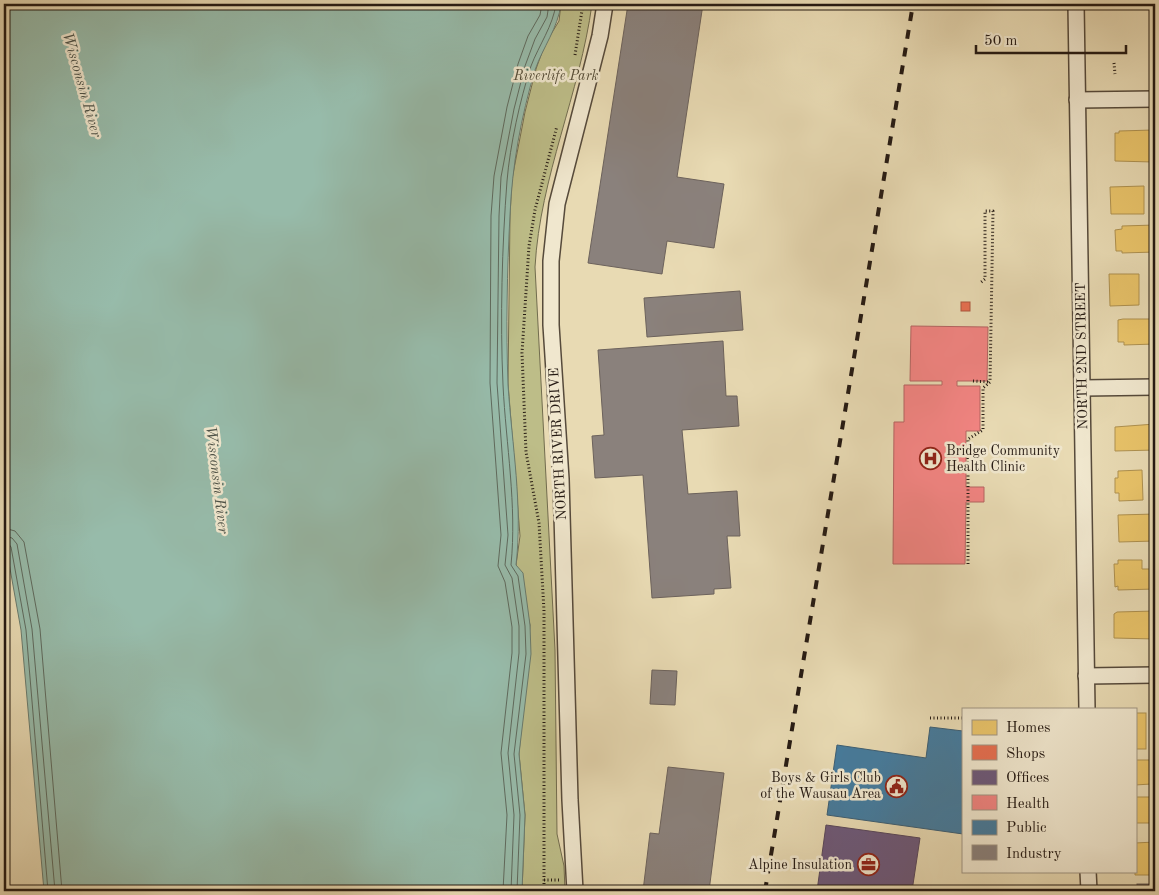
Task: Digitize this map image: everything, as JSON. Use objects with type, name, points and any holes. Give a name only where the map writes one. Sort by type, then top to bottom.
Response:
[{"type":"street","name":"NORTH RIVER DRIVE","points":[[574,891],[561,479],[552,325],[551,261],[557,204],[600,36],[605,4]]},
{"type":"street","name":"NORTH 2ND STREET","points":[[1076,4],[1087,708]]},
{"type":"street","points":[[1077,100],[1155,99]]},
{"type":"street","points":[[1083,388],[1155,387]]},
{"type":"street","points":[[1086,676],[1155,675]]},
{"type":"street","points":[[1088,872],[1089,891]]},
{"type":"path","points":[[1114,63],[1115,74]]},
{"type":"path","points":[[968,564],[968,439],[983,430],[983,388],[990,382],[993,211],[985,211],[984,278],[980,283]]},
{"type":"path","points":[[973,382],[990,382]]},
{"type":"path","points":[[973,431],[974,436]]},
{"type":"path","points":[[930,718],[962,718]]},
{"type":"green space","name":"Riverlife Park","points":[[561,4],[592,4],[579,70],[544,200],[535,267],[555,650],[557,834],[564,866],[565,891],[522,891],[525,815],[519,754],[530,625],[516,565],[520,536],[508,383],[510,216],[512,179],[525,112],[536,69],[545,44],[559,21]]},
{"type":"water","name":"Wisconsin River","points":[[4,4],[561,4],[554,29],[535,70],[525,106],[513,178],[509,236],[507,364],[518,498],[516,565],[523,573],[530,625],[531,654],[519,754],[525,815],[522,891],[44,891],[21,630],[4,535]]},
{"type":"building: Homes","points":[[1153,130],[1153,162],[1115,161],[1115,133],[1119,133],[1119,131]]},
{"type":"building: Homes","points":[[1144,186],[1144,214],[1111,214],[1110,187]]},
{"type":"building: Homes","points":[[1155,225],[1155,252],[1122,253],[1122,251],[1116,251],[1115,230],[1122,229],[1122,226]]},
{"type":"building: Homes","points":[[1109,274],[1139,274],[1139,305],[1110,306]]},
{"type":"building: Homes","points":[[1155,319],[1155,344],[1124,345],[1124,342],[1118,342],[1118,320]]},
{"type":"building: Homes","points":[[1155,424],[1155,450],[1115,451],[1115,427]]},
{"type":"building: Homes","points":[[1142,470],[1143,500],[1119,501],[1119,493],[1115,493],[1115,478],[1118,478],[1118,471]]},
{"type":"building: Homes","points":[[1155,514],[1155,541],[1119,542],[1118,515]]},
{"type":"building: Homes","points":[[1118,560],[1142,560],[1142,569],[1152,569],[1152,574],[1155,574],[1155,589],[1118,590],[1118,586],[1115,587],[1114,564],[1118,564]]},
{"type":"building: Homes","points":[[1155,611],[1155,639],[1114,638],[1114,614],[1117,612]]},
{"type":"building: Homes","points":[[1136,713],[1146,713],[1146,749],[1136,749]]},
{"type":"building: Homes","points":[[1136,760],[1151,760],[1151,784],[1136,785]]},
{"type":"building: Homes","points":[[1136,797],[1155,797],[1155,823],[1136,823]]},
{"type":"building: Homes","points":[[1155,842],[1155,875],[1135,875],[1136,843]]},
{"type":"building: Shops","points":[[961,302],[970,302],[970,311],[961,311]]},
{"type":"building: Offices","name":"Alpine Insulation","points":[[826,825],[920,838],[912,891],[817,891]]},
{"type":"building: Health","name":"Bridge Community Health Clinic","points":[[911,326],[988,327],[987,381],[957,381],[957,386],[980,386],[980,431],[966,431],[966,487],[984,487],[984,502],[966,502],[965,564],[893,564],[894,422],[904,422],[904,385],[942,385],[942,381],[910,381]]},
{"type":"building: Public","name":"Boys & Girls Club of the Wausau Area","points":[[930,727],[962,731],[962,834],[827,815],[837,745],[926,758]]},
{"type":"building: Industry","points":[[628,4],[703,4],[677,177],[724,184],[714,248],[667,241],[662,274],[588,263]]},
{"type":"building: Industry","points":[[740,291],[743,330],[647,337],[644,298]]},
{"type":"building: Industry","points":[[723,341],[726,396],[737,396],[739,426],[682,430],[688,494],[737,491],[740,536],[727,536],[731,588],[714,589],[714,594],[652,598],[643,475],[595,478],[592,436],[604,435],[598,350]]},
{"type":"building: Industry","points":[[652,670],[677,671],[675,705],[650,704]]},
{"type":"building: Industry","points":[[668,767],[724,773],[709,891],[643,891],[650,833],[659,834]]},
{"type":"building: Industry","points":[[1137,884],[1155,884],[1155,891],[1137,891]]},
{"type":"railway","points":[[765,891],[913,4]]},
{"type":"place","name":"Bridge Community Health Clinic","points":[[930,459]]},
{"type":"place","name":"Boys & Girls Club of the Wausau Area","points":[[897,786]]},
{"type":"place","name":"Alpine Insulation","points":[[868,865]]}]
